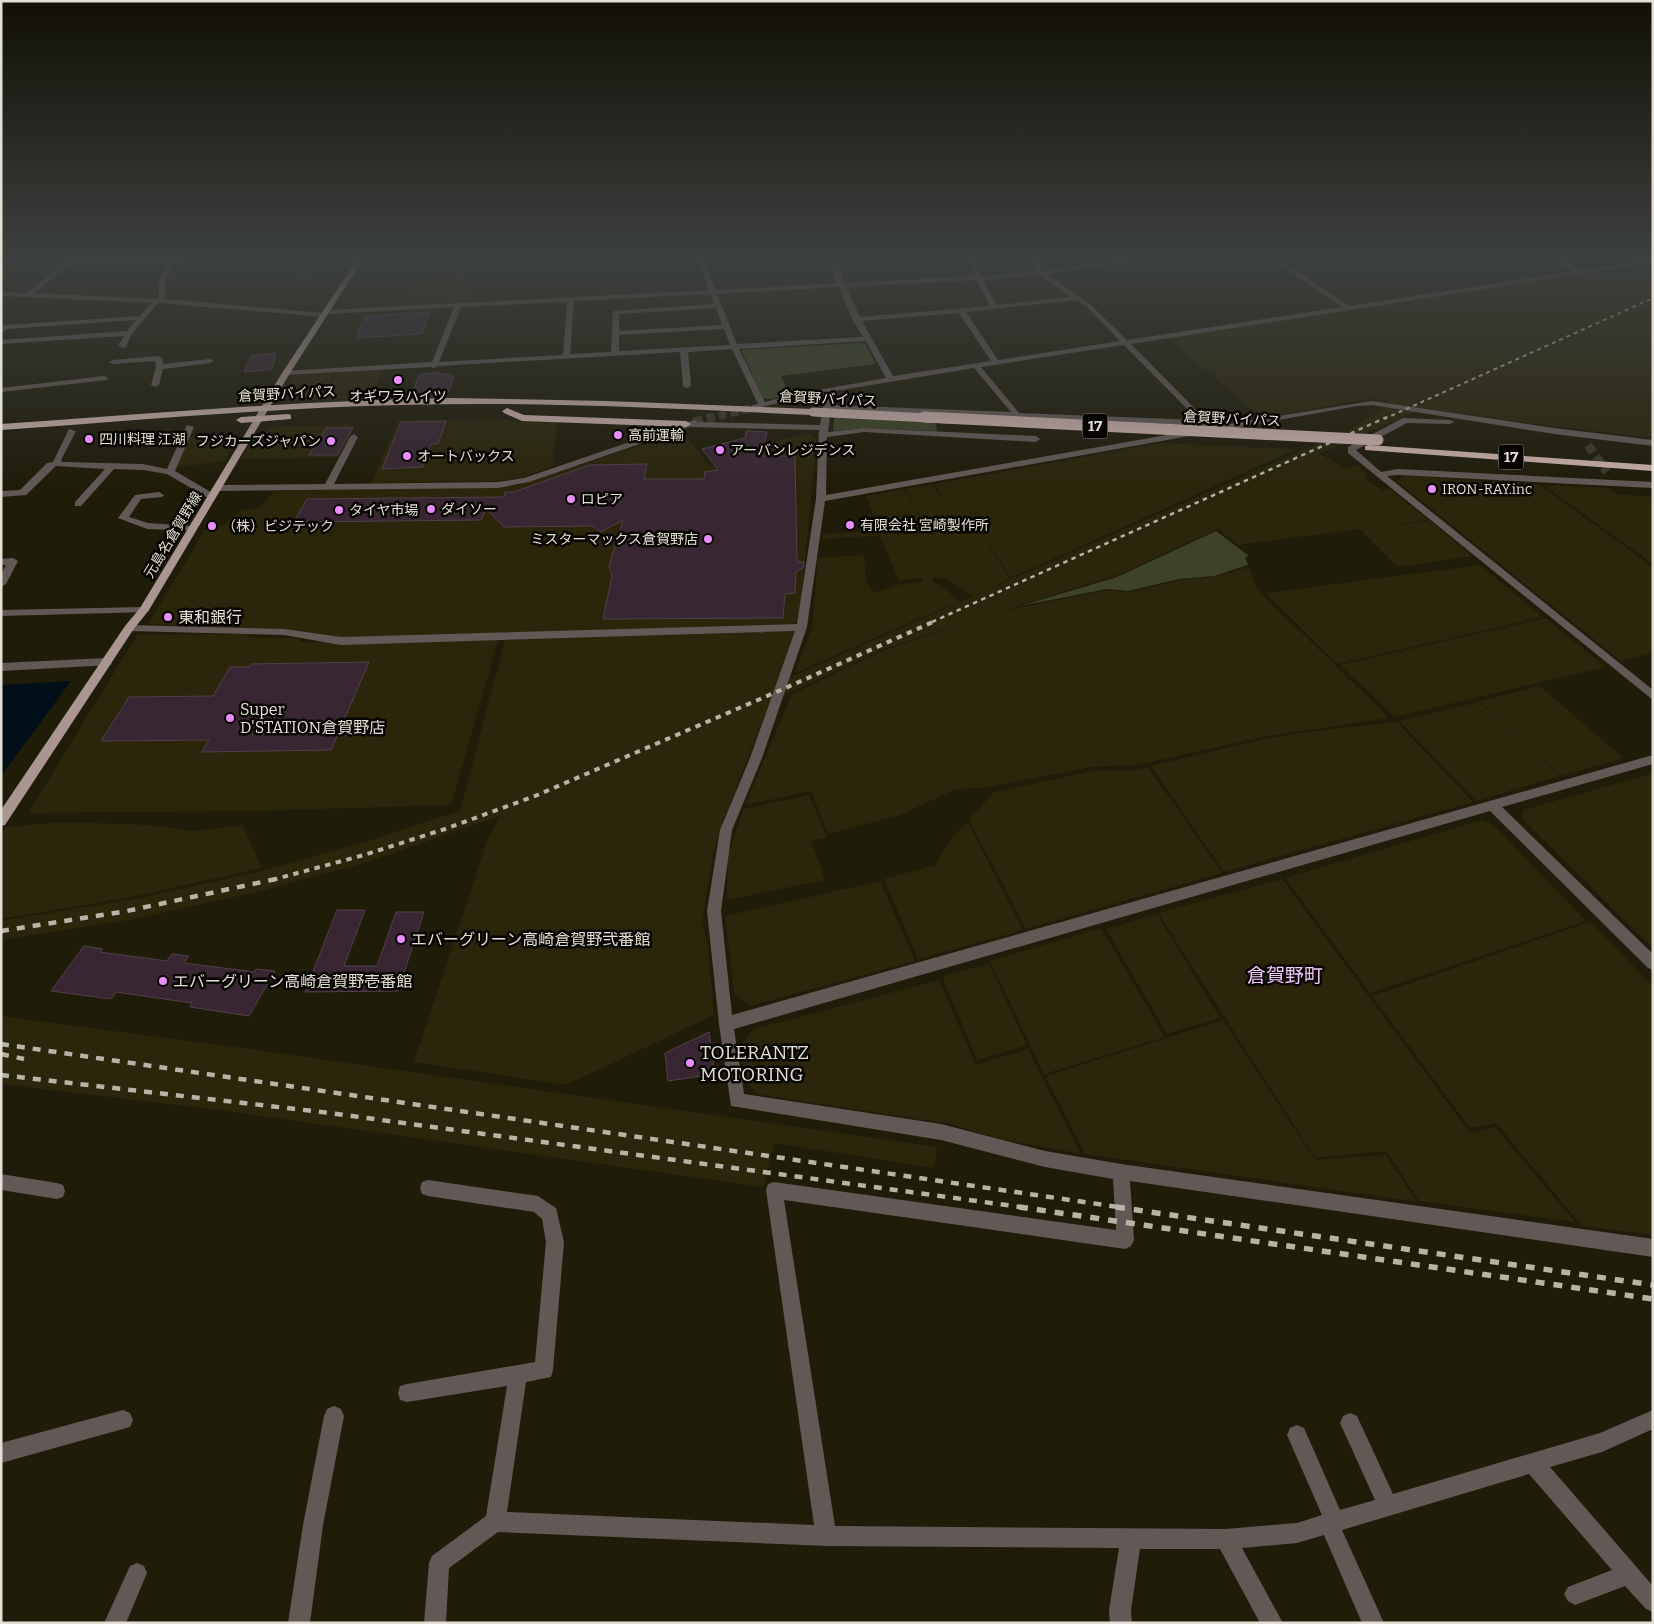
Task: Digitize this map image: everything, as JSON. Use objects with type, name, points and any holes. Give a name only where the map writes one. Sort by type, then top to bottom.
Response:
[{"type":"highway","points":[[512,401],[542,396],[759,406]]},
{"type":"highway","name":"倉賀野バイパス","points":[[1,427],[266,408],[400,402],[512,401],[818,424],[1378,440],[1653,458]]},
{"type":"highway","points":[[507,411],[522,418],[690,423]]},
{"type":"highway","name":"倉賀野バイパス","points":[[364,414],[507,411],[582,412],[1369,448],[1653,468]]},
{"type":"highway","name":"倉賀野バイパス","points":[[1,436],[336,415]]},
{"type":"main road","name":"元島名倉賀野線","points":[[1,821],[129,628],[144,610],[286,373],[312,334]]},
{"type":"street","points":[[1,342],[119,334]]},
{"type":"street","points":[[122,346],[130,334]]},
{"type":"street","points":[[434,366],[447,334]]},
{"type":"street","points":[[566,358],[568,334]]},
{"type":"street","points":[[615,334],[615,355]]},
{"type":"street","points":[[729,334],[759,406],[891,379],[1182,334]]},
{"type":"street","points":[[865,334],[891,379]]},
{"type":"street","points":[[977,334],[996,363]]},
{"type":"street","points":[[1117,334],[1205,423]]},
{"type":"street","points":[[286,373],[434,366],[868,339]]},
{"type":"street","points":[[684,351],[686,386]]},
{"type":"street","points":[[113,362],[158,358],[160,367],[155,384]]},
{"type":"street","points":[[160,367],[210,361]]},
{"type":"street","points":[[976,366],[1017,416]]},
{"type":"street","points":[[1,390],[104,378]]},
{"type":"street","points":[[825,391],[827,407],[818,424],[821,499],[802,627],[756,758],[726,830],[714,911],[726,1024],[737,1101],[942,1132],[1045,1159],[1121,1172],[1653,1248]]},
{"type":"street","points":[[821,499],[1356,404],[1372,403],[1580,435],[1653,443]]},
{"type":"street","points":[[827,407],[1244,425]]},
{"type":"street","points":[[1479,420],[1478,423],[1406,420],[1351,449],[1352,454],[1653,696]]},
{"type":"street","points":[[1,494],[23,493],[50,465],[57,463],[60,465],[143,467],[170,472],[214,492],[467,483],[498,485],[526,480],[690,423],[818,424],[864,430],[1036,439]]},
{"type":"street","points":[[170,472],[190,428]]},
{"type":"street","points":[[57,463],[72,432]]},
{"type":"street","points":[[1580,435],[1588,445]]},
{"type":"street","points":[[328,487],[354,437]]},
{"type":"street","points":[[78,504],[112,466]]},
{"type":"street","points":[[1379,475],[1398,472],[1653,486]]},
{"type":"street","points":[[1606,472],[1623,492],[1653,494]]},
{"type":"street","points":[[159,495],[138,497],[123,518],[147,526],[192,529]]},
{"type":"street","points":[[1,562],[13,561],[1,584]]},
{"type":"street","points":[[1,613],[144,610]]},
{"type":"street","points":[[129,628],[284,632],[341,641],[802,627]]},
{"type":"street","points":[[1,667],[107,662]]},
{"type":"street","points":[[726,1024],[1653,759]]},
{"type":"street","points":[[1493,806],[1653,964]]},
{"type":"street","points":[[826,1536],[774,1190],[1125,1240],[1121,1172]]},
{"type":"street","points":[[1,1182],[58,1191]]},
{"type":"street","points":[[407,1393],[518,1376],[544,1370],[555,1242],[550,1214],[538,1204],[428,1188]]},
{"type":"street","points":[[495,1522],[518,1376]]},
{"type":"street","points":[[300,1623],[313,1525],[334,1416]]},
{"type":"street","points":[[435,1623],[439,1563],[495,1522],[826,1536],[1226,1539],[1297,1533],[1534,1464],[1602,1442],[1653,1419]]},
{"type":"street","points":[[1,1453],[123,1420]]},
{"type":"street","points":[[1350,1423],[1389,1506]]},
{"type":"street","points":[[1297,1435],[1373,1623]]},
{"type":"street","points":[[1534,1464],[1653,1602]]},
{"type":"street","points":[[1121,1623],[1120,1610],[1130,1539]]},
{"type":"street","points":[[1226,1539],[1272,1623]]},
{"type":"street","points":[[115,1623],[137,1573]]},
{"type":"street","points":[[1575,1594],[1628,1574]]},
{"type":"shaded area","points":[[1195,334],[1653,334],[1653,438],[1423,408],[1319,454],[1348,469],[1356,465],[1366,472],[1366,479],[1383,490],[1390,489],[1428,520],[1387,526],[1430,521],[1470,554],[1469,557],[1398,567],[1360,529],[1238,545],[1218,529],[1257,511],[1118,575],[1005,610],[1109,590],[1128,593],[1180,580],[1214,577],[1249,567],[1257,589],[1389,718],[1262,737],[1137,765],[1092,767],[982,788],[956,789],[900,815],[828,834],[811,791],[745,805],[792,694],[882,651],[995,613],[881,650],[770,702],[723,821],[713,854],[702,922],[708,945],[714,1015],[566,1085],[414,1062],[487,841],[500,816],[364,863],[253,893],[129,920],[1,940],[1,921],[135,899],[258,872],[368,841],[460,811],[505,640],[795,631],[784,680],[1346,431],[1389,405],[1390,402],[1372,398],[1262,418],[1168,338]]},
{"type":"shaded area","points":[[383,370],[370,398],[321,400],[336,373]]},
{"type":"shaded area","points":[[334,373],[318,400],[294,399],[286,391],[293,376]]},
{"type":"shaded area","points":[[495,419],[557,422],[553,466],[521,478],[498,481],[371,483],[398,421]]},
{"type":"shaded area","points":[[355,425],[339,457],[240,459],[254,436],[277,427]]},
{"type":"shaded area","points":[[683,432],[710,466],[786,438],[810,434],[817,439],[799,621],[790,624],[343,639],[286,630],[148,624],[203,530],[218,529],[242,510],[260,508],[274,491],[515,486]]},
{"type":"shaded area","points":[[230,433],[233,436],[226,461],[176,467],[190,436]]},
{"type":"shaded area","points":[[1160,443],[1297,449],[1011,578],[965,505],[1010,579],[973,596],[947,579],[933,577],[933,582],[940,585],[960,601],[795,673],[812,627],[818,558],[864,555],[866,581],[874,593],[901,584],[923,582],[922,578],[899,580],[880,537],[821,539],[823,534],[877,531],[924,521],[905,489],[933,484],[949,508],[935,484]]},
{"type":"shaded area","points":[[1402,476],[1540,485],[1653,567],[1653,653],[1621,661],[1398,482]]},
{"type":"shaded area","points":[[1543,485],[1609,488],[1617,494],[1653,497],[1653,564]]},
{"type":"shaded area","points":[[904,489],[923,520],[878,528],[866,496]]},
{"type":"shaded area","points":[[1480,565],[1543,617],[1337,664],[1266,593]]},
{"type":"shaded area","points":[[1546,618],[1605,667],[1395,717],[1340,665]]},
{"type":"shaded area","points":[[243,634],[260,638],[298,638],[301,642],[498,640],[451,805],[255,811],[28,813],[137,635]]},
{"type":"shaded area","points":[[71,681],[1,776],[1,685]]},
{"type":"shaded area","points":[[1540,686],[1623,758],[1561,776],[1479,701]]},
{"type":"shaded area","points":[[1479,702],[1560,776],[1476,801],[1399,721]]},
{"type":"shaded area","points":[[1397,722],[1473,802],[1224,872],[1151,766],[1264,739],[1329,729]]},
{"type":"shaded area","points":[[1148,767],[1222,873],[1026,929],[969,820],[994,792],[1093,771],[1137,770]]},
{"type":"shaded area","points":[[1653,773],[1653,948],[1522,819],[1523,810]]},
{"type":"shaded area","points":[[809,795],[827,838],[811,840],[825,880],[727,900],[728,854],[744,809]]},
{"type":"shaded area","points":[[1482,820],[1494,825],[1586,921],[1370,993],[1285,878]]},
{"type":"shaded area","points":[[64,822],[151,825],[194,831],[243,825],[262,868],[132,897],[1,919],[1,834],[5,827]]},
{"type":"shaded area","points":[[968,822],[1023,930],[918,959],[884,879],[935,865],[953,836]]},
{"type":"shaded area","points":[[1282,879],[1470,1133],[1495,1127],[1575,1222],[1419,1201],[1386,1151],[1315,1158],[1158,913]]},
{"type":"shaded area","points":[[880,881],[915,961],[750,1006],[734,993],[725,916]]},
{"type":"shaded area","points":[[1157,914],[1220,1018],[1167,1034],[1106,929]]},
{"type":"shaded area","points":[[1590,922],[1653,986],[1653,1235],[1582,1226],[1496,1123],[1470,1128],[1372,996]]},
{"type":"shaded area","points":[[1101,928],[1165,1037],[1044,1074],[990,961]]},
{"type":"shaded area","points":[[989,964],[1027,1045],[977,1060],[942,976]]},
{"type":"shaded area","points":[[939,980],[976,1065],[1028,1049],[1081,1154],[996,1138],[950,1124],[756,1094],[745,1078],[740,1045],[754,1029]]},
{"type":"shaded area","points":[[1,1016],[257,1050],[937,1147],[934,1168],[774,1143],[763,1187],[226,1111],[1,1084]]},
{"type":"shaded area","points":[[1223,1020],[1315,1160],[1386,1155],[1417,1202],[1085,1154],[1046,1078],[1049,1075]]},
{"type":"green space","points":[[865,344],[876,364],[781,376],[790,394],[772,399],[763,398],[741,350]]},
{"type":"green space","points":[[835,410],[934,415],[937,431],[865,428],[833,431]]},
{"type":"green space","points":[[1216,531],[1249,556],[1245,557],[1248,565],[1214,576],[1179,579],[1128,591],[1107,589],[1020,606],[1117,577]]},
{"type":"building","points":[[358,334],[422,334],[422,334],[356,338]]},
{"type":"building","points":[[276,353],[272,369],[244,372],[251,356]]},
{"type":"building","points":[[438,372],[437,374],[454,376],[448,393],[411,395],[419,375]]},
{"type":"building","name":"オートバックス","points":[[446,421],[438,444],[431,444],[423,467],[382,469],[401,422]]},
{"type":"building","name":"フジカーズジャパン","points":[[326,428],[353,428],[337,455],[309,455]]},
{"type":"building","name":"ミスターマックス倉賀野店","points":[[746,431],[767,432],[762,456],[795,456],[797,562],[804,562],[804,567],[796,572],[795,593],[785,594],[783,618],[603,619],[612,576],[609,566],[623,520],[601,532],[592,526],[504,527],[486,509],[481,520],[294,522],[307,499],[504,497],[505,492],[514,492],[589,465],[647,464],[644,479],[704,479],[705,472],[718,470],[702,449],[745,438]]},
{"type":"building","name":"Super D'STATION倉賀野店","points":[[369,662],[331,750],[202,752],[209,740],[101,741],[129,697],[213,696],[230,667],[249,667],[251,664]]},
{"type":"building","name":"エバーグリーン高崎倉賀野弐番館","points":[[337,910],[365,910],[344,966],[377,966],[396,912],[424,912],[398,991],[305,992]]},
{"type":"building","name":"エバーグリーン高崎倉賀野壱番館","points":[[84,946],[103,949],[100,952],[167,961],[172,954],[189,956],[184,963],[255,972],[256,969],[275,971],[249,1016],[190,1007],[192,1003],[116,992],[111,999],[51,991]]},
{"type":"building","name":"TOLERANTZ MOTORING","points":[[709,1032],[715,1074],[668,1081],[665,1053]]},
{"type":"tunnel","points":[[707,419],[752,408]]},
{"type":"tunnel","points":[[694,422],[713,417]]},
{"type":"tunnel","points":[[1588,445],[1607,472]]},
{"type":"railway","points":[[1384,419],[1573,334]]},
{"type":"railway","points":[[932,622],[1387,417]]},
{"type":"railway","points":[[274,879],[364,855],[445,829],[535,796],[935,621]]},
{"type":"railway","points":[[1,931],[127,911],[274,879]]},
{"type":"railway","points":[[1,1044],[1125,1208]]},
{"type":"railway","points":[[1,1054],[24,1059]]},
{"type":"railway","points":[[1,1075],[330,1113],[1028,1208]]},
{"type":"railway","points":[[1019,1207],[1653,1299]]},
{"type":"railway","points":[[1116,1207],[1653,1285]]},
{"type":"place","name":"オギワラハイツ","points":[[398,380]]},
{"type":"place","name":"高前運輸","points":[[618,435]]},
{"type":"place","name":"四川料理 江湖","points":[[89,439]]},
{"type":"place","name":"フジカーズジャパン","points":[[331,441]]},
{"type":"place","name":"アーバンレジデンス","points":[[720,450]]},
{"type":"place","name":"オートバックス","points":[[407,456]]},
{"type":"place","name":"IRON-RAY.inc","points":[[1432,489]]},
{"type":"place","name":"ロピア","points":[[571,499]]},
{"type":"place","name":"ダイソー","points":[[431,509]]},
{"type":"place","name":"タイヤ市場","points":[[339,510]]},
{"type":"place","name":"有限会社 宮崎製作所","points":[[850,525]]},
{"type":"place","name":"（株）ビジテック","points":[[212,526]]},
{"type":"place","name":"ミスターマックス倉賀野店","points":[[708,539]]},
{"type":"place","name":"東和銀行","points":[[168,617]]},
{"type":"place","name":"Super D'STATION倉賀野店","points":[[230,718]]},
{"type":"place","name":"エバーグリーン高崎倉賀野弐番館","points":[[401,939]]},
{"type":"place","name":"エバーグリーン高崎倉賀野壱番館","points":[[163,981]]},
{"type":"place","name":"TOLERANTZ MOTORING","points":[[690,1063]]},
{"type":"district","name":"倉賀野町","points":[[1285,975]]}]
